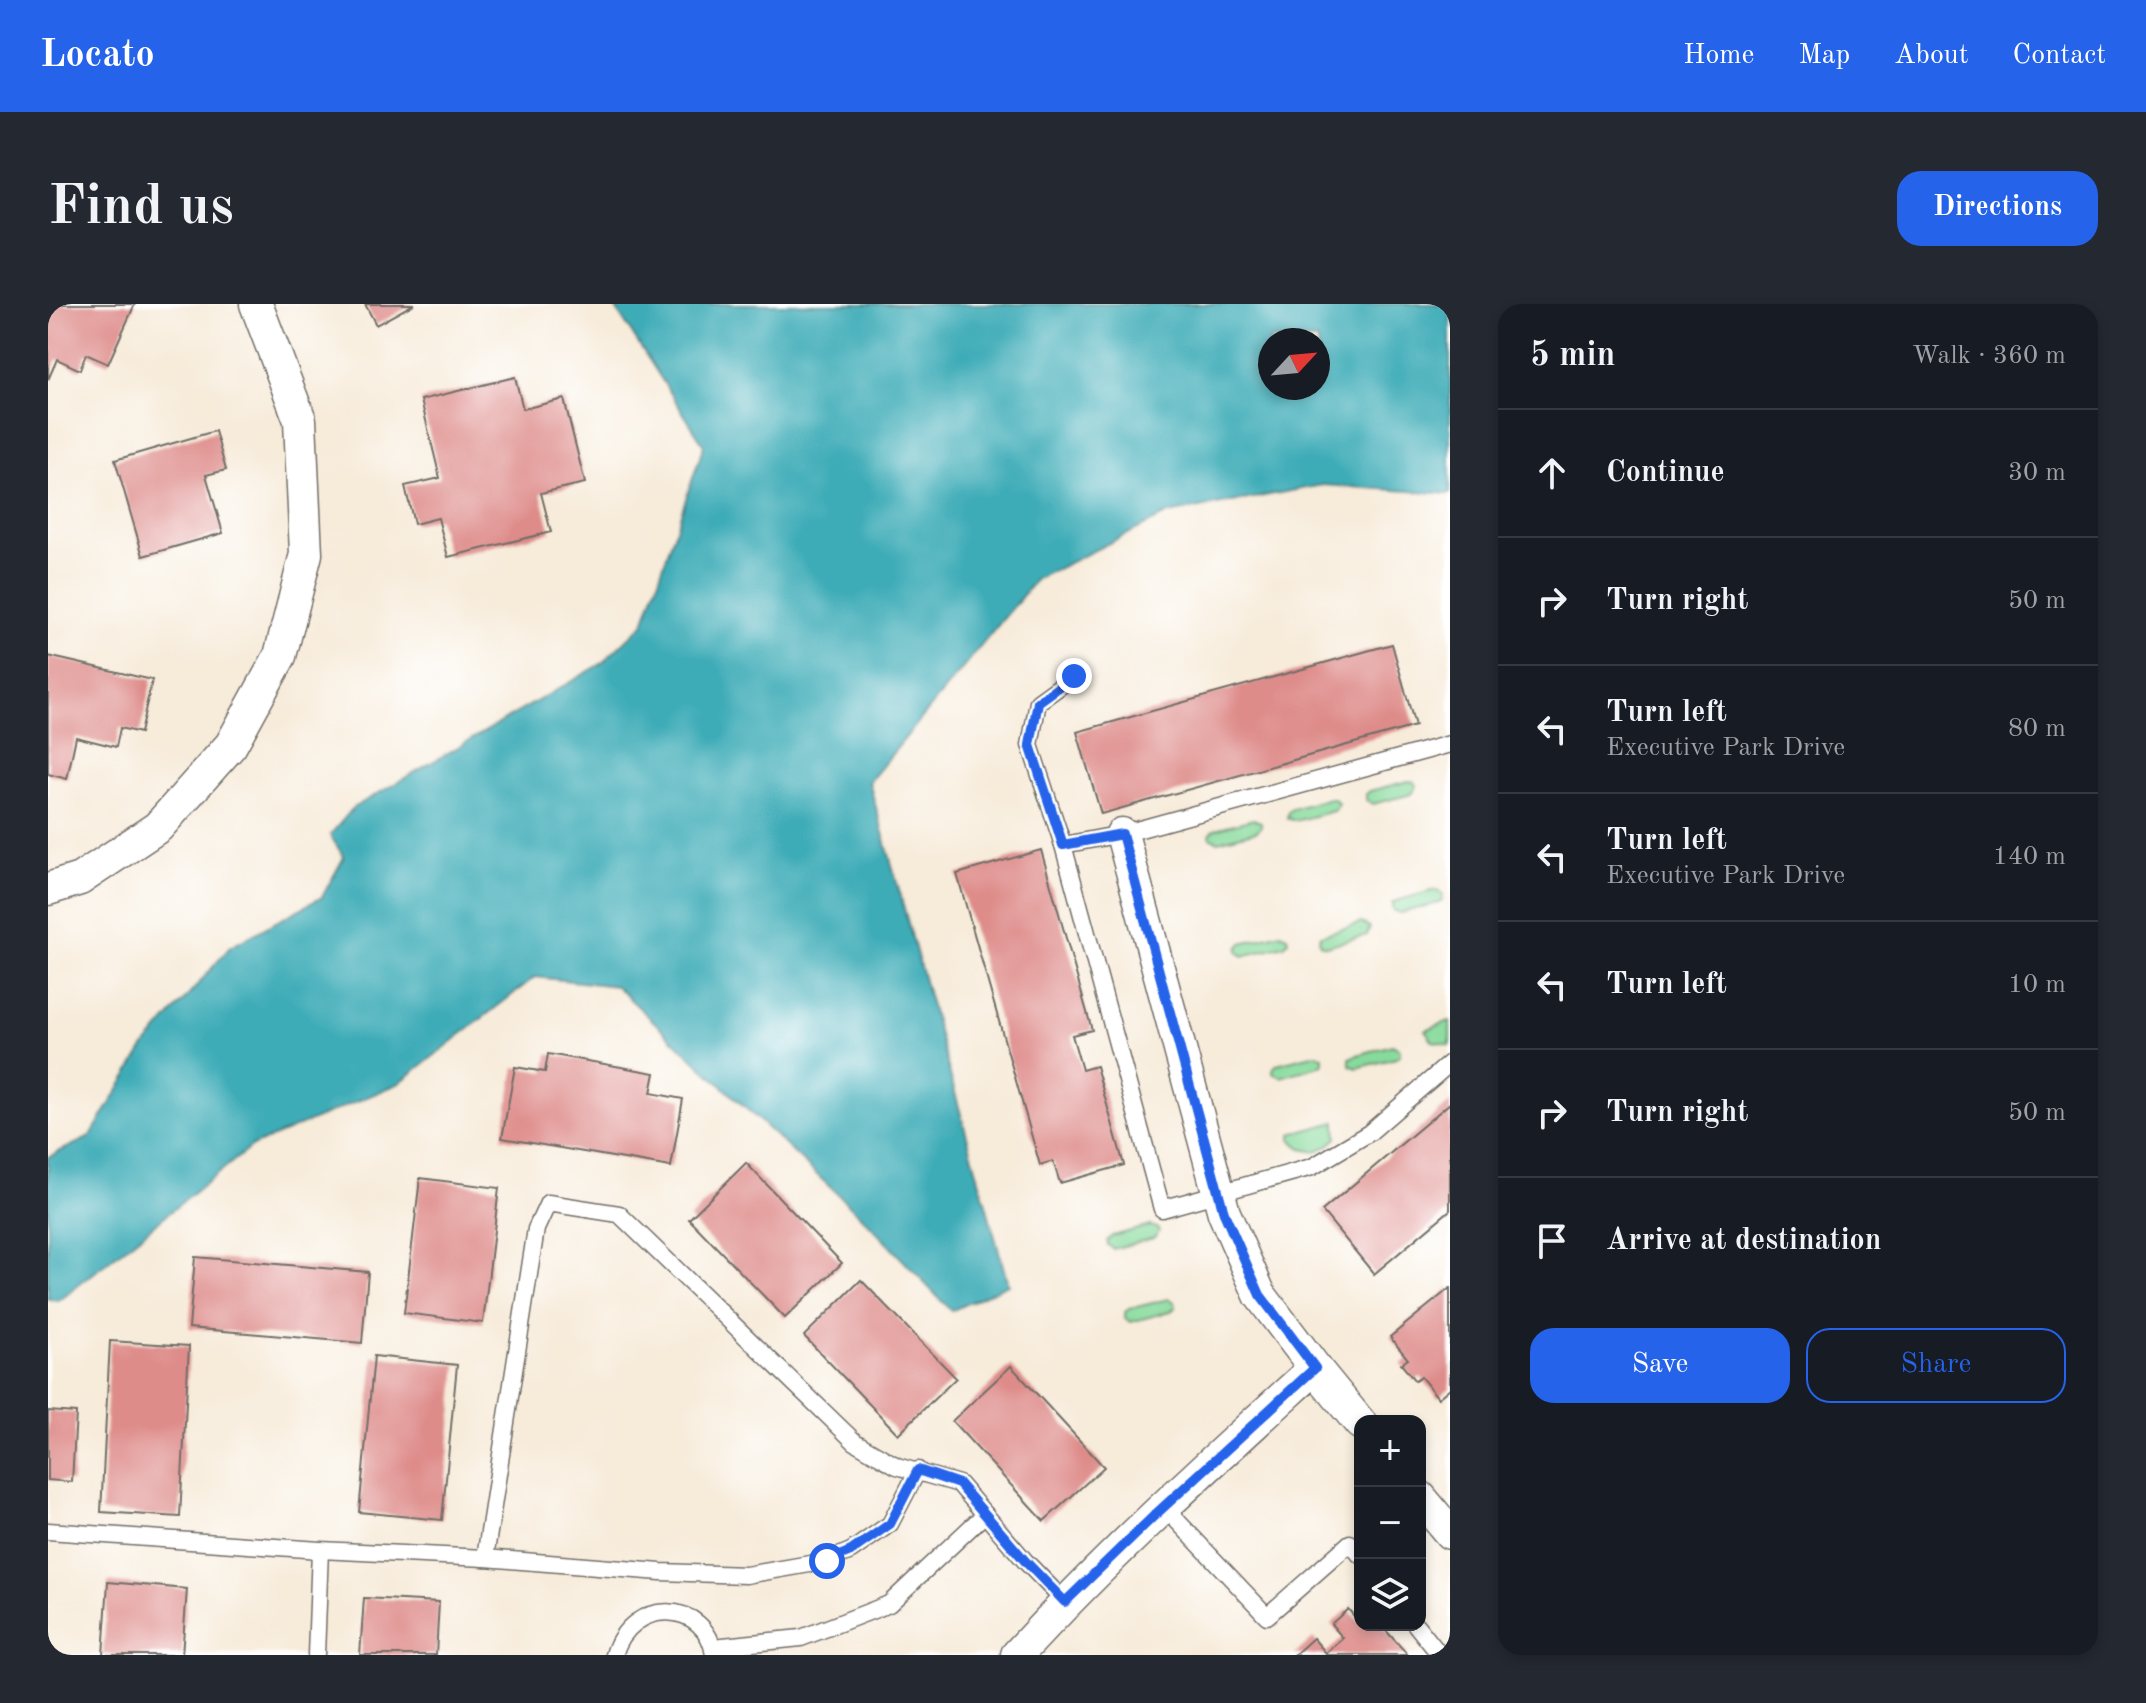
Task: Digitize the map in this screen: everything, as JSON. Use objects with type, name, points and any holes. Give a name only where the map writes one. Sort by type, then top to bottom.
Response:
[{"type":"street","points":[[48,889],[80,879],[158,827],[231,745],[280,656],[306,554],[300,420],[256,304]]},
{"type":"street","points":[[1122,834],[1224,1213],[1260,1295],[1354,1416]]},
{"type":"street","points":[[1017,1655],[1065,1602],[1315,1368]]},
{"type":"street","points":[[1426,1504],[1450,1533]]},
{"type":"lane","points":[[1074,676],[1038,702],[1030,745],[1063,845],[1162,1209],[1312,1167],[1369,1133],[1450,1063]]},
{"type":"lane","points":[[1063,845],[1122,834],[1450,744]]},
{"type":"lane","points":[[485,1558],[536,1229],[548,1203],[619,1214],[855,1442],[897,1466],[959,1484],[1065,1602]]},
{"type":"lane","points":[[48,1531],[746,1575],[827,1561],[851,1551],[890,1524],[918,1470]]},
{"type":"lane","points":[[1164,1507],[1267,1616],[1350,1543],[1354,1548]]},
{"type":"lane","points":[[614,1655],[620,1637],[631,1624],[657,1612],[675,1613],[691,1620],[704,1631],[714,1651],[801,1638],[889,1604],[985,1514]]},
{"type":"lane","points":[[316,1655],[320,1550]]},
{"type":"lane","points":[[1421,1631],[1440,1655]]},
{"type":"green space","points":[[1415,782],[1417,786],[1412,794],[1373,804],[1366,800],[1366,794],[1370,791]]},
{"type":"green space","points":[[1330,798],[1338,804],[1334,811],[1295,821],[1287,818],[1292,809]]},
{"type":"green space","points":[[1253,819],[1261,822],[1257,831],[1218,841],[1211,838],[1210,834],[1215,829]]},
{"type":"green space","points":[[1435,890],[1443,894],[1439,903],[1400,913],[1392,910],[1392,903],[1396,901]]},
{"type":"green space","points":[[1361,923],[1370,927],[1367,935],[1326,946],[1320,944],[1321,935]]},
{"type":"green space","points":[[1281,933],[1288,936],[1289,941],[1284,945],[1243,956],[1238,952],[1242,943]]},
{"type":"green space","points":[[1450,1021],[1450,1045],[1433,1041],[1425,1030]]},
{"type":"green space","points":[[1392,1045],[1400,1049],[1400,1055],[1396,1058],[1357,1068],[1350,1065],[1350,1058],[1354,1056]]},
{"type":"green space","points":[[1316,1054],[1323,1057],[1323,1064],[1281,1077],[1273,1073],[1277,1064]]},
{"type":"green space","points":[[1336,1122],[1337,1138],[1320,1150],[1302,1149],[1291,1139],[1291,1134]]},
{"type":"green space","points":[[1150,1226],[1159,1231],[1154,1238],[1113,1249],[1108,1245],[1107,1241],[1112,1236]]},
{"type":"green space","points":[[1168,1299],[1175,1302],[1176,1307],[1171,1311],[1131,1322],[1125,1318],[1125,1312],[1129,1309]]},
{"type":"water","points":[[613,304],[1450,304],[1450,494],[1323,485],[1168,514],[1036,579],[869,782],[1008,1284],[951,1311],[865,1220],[616,986],[535,977],[398,1084],[252,1146],[59,1301],[48,1299],[48,1157],[90,1137],[145,1046],[230,947],[322,897],[344,857],[330,835],[353,808],[601,664],[644,623],[704,445]]},
{"type":"building","points":[[48,304],[135,304],[108,364],[86,354],[80,370],[57,359],[48,380]]},
{"type":"building","points":[[365,304],[414,304],[376,325]]},
{"type":"building","points":[[515,377],[523,409],[564,399],[585,483],[541,493],[551,532],[448,557],[438,518],[414,524],[405,486],[440,478],[421,400]]},
{"type":"building","points":[[215,431],[226,470],[206,475],[223,533],[143,556],[115,460]]},
{"type":"building","points":[[1392,644],[1415,726],[1101,814],[1077,732]]},
{"type":"building","points":[[48,656],[152,680],[140,733],[120,728],[116,747],[76,737],[67,779],[48,774]]},
{"type":"building","points":[[1041,850],[1092,1030],[1072,1035],[1082,1070],[1096,1066],[1124,1165],[1060,1183],[1053,1161],[1040,1165],[957,874]]},
{"type":"building","points":[[548,1054],[655,1073],[651,1093],[683,1099],[671,1167],[502,1138],[515,1067],[545,1072]]},
{"type":"building","points":[[1450,1103],[1450,1210],[1374,1274],[1322,1211]]},
{"type":"building","points":[[746,1163],[842,1263],[785,1318],[689,1219]]},
{"type":"building","points":[[420,1178],[499,1188],[483,1323],[404,1313]]},
{"type":"building","points":[[195,1257],[368,1272],[362,1343],[189,1328]]},
{"type":"building","points":[[861,1280],[956,1378],[898,1434],[804,1336]]},
{"type":"building","points":[[1450,1288],[1450,1388],[1438,1398],[1421,1377],[1415,1381],[1401,1364],[1408,1359],[1390,1337]]},
{"type":"building","points":[[110,1341],[189,1346],[180,1517],[101,1512]]},
{"type":"building","points":[[374,1356],[457,1365],[442,1520],[359,1512]]},
{"type":"building","points":[[1011,1366],[1104,1467],[1044,1521],[952,1421]]},
{"type":"building","points":[[48,1411],[76,1413],[72,1482],[48,1480]]},
{"type":"building","points":[[108,1582],[187,1589],[182,1655],[103,1655]]},
{"type":"building","points":[[364,1598],[439,1602],[436,1655],[360,1655]]},
{"type":"building","points":[[1348,1609],[1354,1616],[1354,1631],[1386,1631],[1408,1655],[1294,1655],[1313,1638],[1326,1653],[1343,1638],[1331,1624]]},
{"type":"route","points":[[827,1561],[851,1551],[890,1524],[918,1470],[959,1484],[1065,1602],[1315,1368],[1260,1295],[1224,1213],[1122,834],[1063,845],[1051,814],[1030,745],[1038,702],[1074,676]]}]
